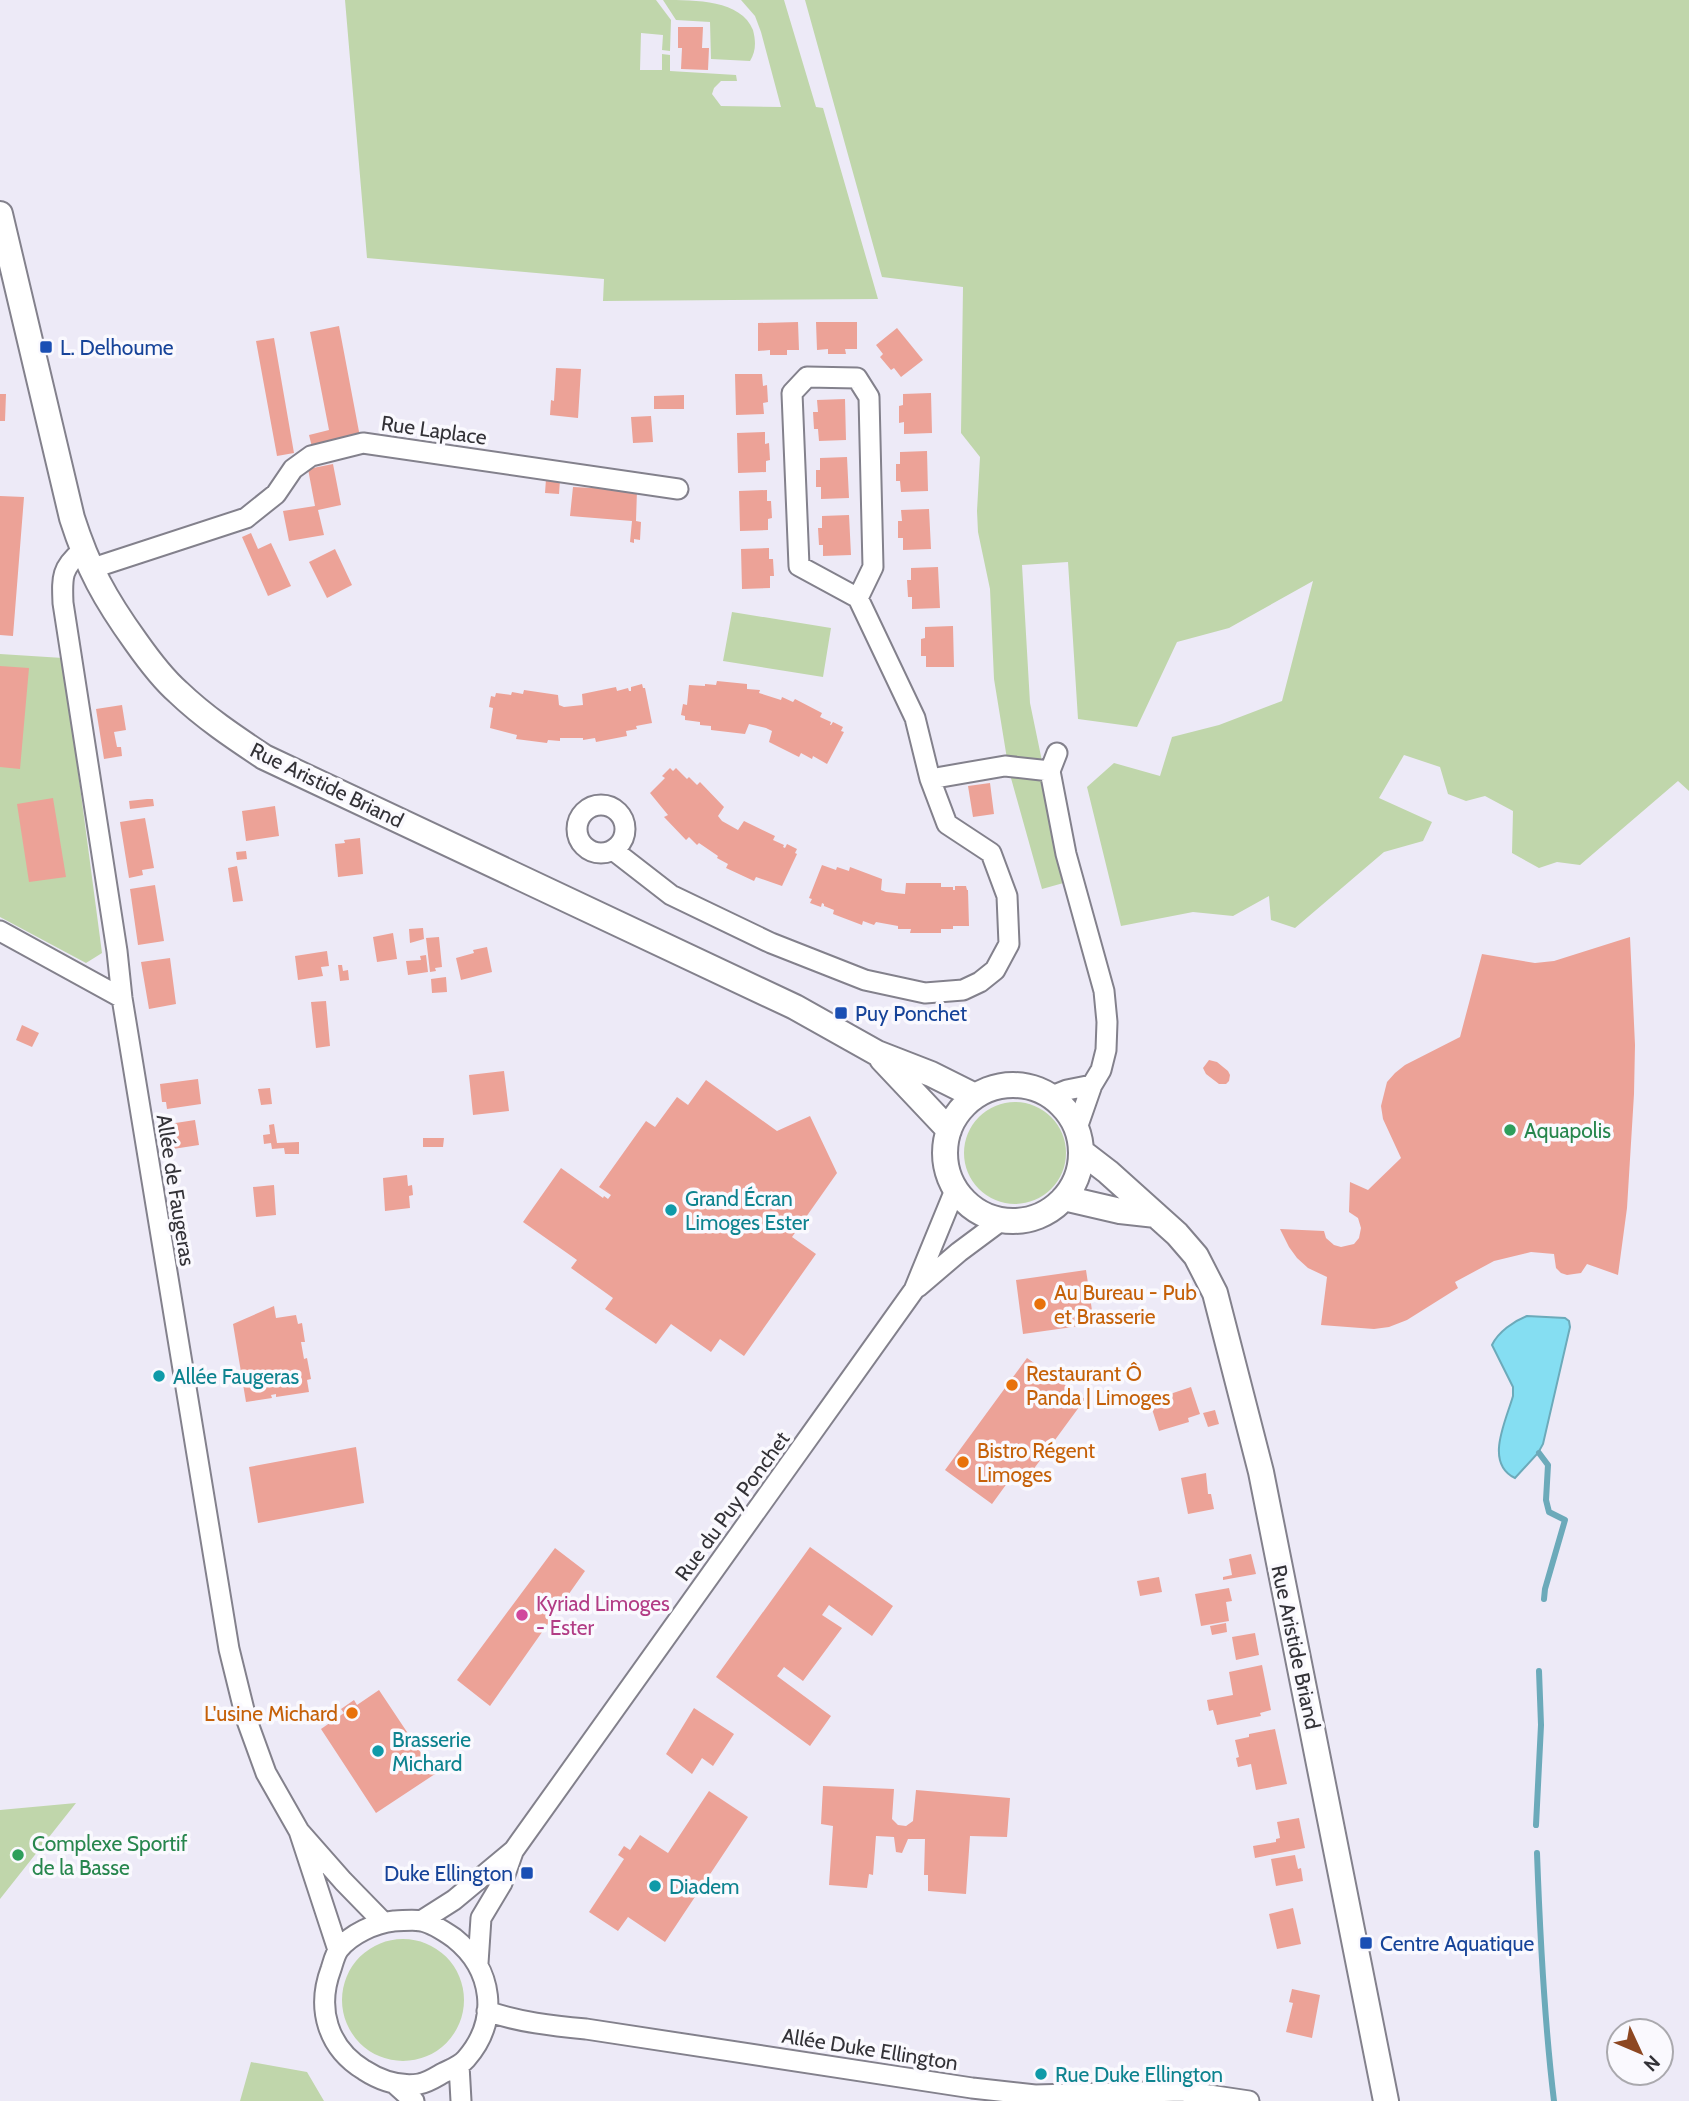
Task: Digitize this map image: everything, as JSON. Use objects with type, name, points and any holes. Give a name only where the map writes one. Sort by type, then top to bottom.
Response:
[{"type":"street","name":"Rue Aristide Briand","points":[[0,214],[72,518],[86,560],[109,604],[146,656],[176,690],[217,725],[264,757],[795,1007],[877,1053],[931,1074],[975,1096]]},
{"type":"street","points":[[613,850],[671,895],[771,943],[865,979],[925,993],[963,990],[980,982],[995,970],[1009,944],[1007,896],[991,853],[947,824],[930,779],[915,718],[858,597],[799,566],[792,393],[807,377],[857,378],[869,397],[873,567],[858,597]]},
{"type":"street","name":"Rue Laplace","points":[[86,560],[246,518],[276,494],[293,470],[311,456],[363,443],[678,489]]},
{"type":"street","name":"Allée de Faugeras","points":[[86,560],[69,561],[62,578],[64,603],[122,998],[230,1656],[246,1718],[266,1773],[299,1831],[338,1950]]},
{"type":"street","points":[[930,779],[1005,766],[1053,762],[1066,854],[1104,991],[1107,1022],[1106,1050],[1101,1070],[1092,1085],[1079,1140],[1077,1177],[1064,1198],[1047,1212],[1025,1220],[1002,1220],[984,1215],[968,1204],[955,1190],[947,1171],[945,1151],[948,1130],[959,1111],[975,1096],[993,1087],[1013,1084],[1033,1087],[1052,1096],[1067,1110],[1079,1140]]},
{"type":"street","points":[[0,931],[122,998]]},
{"type":"street","name":"Rue Aristide Briand","points":[[877,1053],[948,1130]]},
{"type":"street","points":[[1052,1096],[1092,1085]]},
{"type":"street","name":"Rue Aristide Briand","points":[[1079,1140],[1108,1172],[1177,1234],[1196,1256],[1215,1293],[1263,1482],[1386,2101]]},
{"type":"street","name":"Rue du Puy Ponchet","points":[[514,1850],[914,1290],[955,1190]]},
{"type":"street","points":[[1064,1198],[1120,1211],[1156,1215]]},
{"type":"street","name":"Rue du Puy Ponchet","points":[[914,1290],[958,1252],[1002,1220]]},
{"type":"street","name":"Allée de Faugeras","points":[[299,1831],[383,1922]]},
{"type":"street","points":[[421,1921],[454,1900],[514,1850]]},
{"type":"street","points":[[478,1963],[481,1918],[502,1884],[514,1850]]},
{"type":"street","points":[[396,2085],[422,2084],[459,2065],[480,2037],[487,2011],[487,1983],[478,1963],[463,1945],[444,1931],[421,1921],[383,1922],[359,1933],[338,1950],[324,1987],[324,2013],[333,2039],[351,2062],[373,2076],[396,2085],[414,2101]]},
{"type":"street","name":"Allée Duke Ellington","points":[[487,2011],[510,2018],[565,2027],[972,2088],[1035,2095],[1182,2091],[1249,2101]]},
{"type":"street","points":[[459,2065],[461,2101]]},
{"type":"green space","points":[[345,0],[656,0],[671,20],[670,51],[662,50],[663,35],[641,33],[640,70],[662,70],[662,54],[670,55],[670,71],[736,75],[737,81],[721,81],[714,88],[712,94],[721,106],[781,107],[761,32],[755,16],[741,0],[784,0],[816,107],[823,108],[878,299],[603,301],[604,279],[367,258]]},
{"type":"green space","points":[[663,0],[716,4],[739,13],[747,20],[755,38],[750,61],[711,59],[710,22],[676,20]]},
{"type":"green space","points":[[805,0],[1689,0],[1689,791],[1678,781],[1580,865],[1557,862],[1539,868],[1512,853],[1513,811],[1485,796],[1466,801],[1448,794],[1440,767],[1404,755],[1379,798],[1432,822],[1423,841],[1384,852],[1295,928],[1271,920],[1269,896],[1233,916],[1193,912],[1121,926],[1087,787],[1114,763],[1160,776],[1172,737],[1219,725],[1282,701],[1313,581],[1229,628],[1177,642],[1137,727],[1078,719],[1068,562],[1022,565],[1030,703],[1067,882],[1042,889],[1009,771],[994,679],[990,589],[978,532],[980,457],[961,433],[963,287],[882,277]]},
{"type":"green space","points":[[732,612],[831,628],[823,677],[723,661]]},
{"type":"green space","points":[[0,654],[63,658],[102,953],[86,963],[0,917]]},
{"type":"green space","points":[[1015,1102],[1044,1110],[1058,1124],[1066,1153],[1058,1182],[1044,1196],[1015,1204],[986,1196],[972,1182],[964,1153],[972,1124],[986,1110]]},
{"type":"green space","name":"Complexe Sportif de la Basse","points":[[76,1803],[0,1899],[0,1810]]},
{"type":"green space","points":[[403,1939],[427,1943],[446,1957],[460,1976],[464,2000],[460,2024],[446,2043],[427,2057],[403,2061],[379,2057],[360,2043],[346,2024],[342,2000],[346,1976],[360,1957],[379,1943]]},
{"type":"green space","points":[[251,2062],[307,2072],[324,2101],[240,2101]]},
{"type":"water","points":[[1527,1316],[1565,1318],[1570,1327],[1543,1444],[1515,1478],[1506,1471],[1499,1452],[1513,1387],[1492,1345],[1507,1328]]},
{"type":"building","points":[[678,27],[703,27],[702,48],[709,48],[708,70],[681,69],[682,48],[678,48]]},
{"type":"building","points":[[798,322],[799,350],[787,350],[787,355],[770,355],[770,350],[758,351],[758,323]]},
{"type":"building","points":[[816,322],[857,322],[857,349],[845,349],[846,354],[828,354],[828,349],[817,350]]},
{"type":"building","points":[[339,326],[360,437],[312,447],[309,435],[329,430],[310,332]]},
{"type":"building","points":[[897,328],[923,360],[901,377],[880,357],[883,354],[876,345]]},
{"type":"building","points":[[274,338],[294,453],[277,456],[256,341]]},
{"type":"building","points":[[556,368],[581,369],[578,418],[550,415],[551,400],[554,401]]},
{"type":"building","points":[[735,374],[762,374],[763,386],[767,385],[768,402],[763,403],[764,414],[736,415]]},
{"type":"building","points":[[931,393],[932,433],[904,434],[904,422],[899,423],[899,406],[903,405],[903,394]]},
{"type":"building","points":[[0,394],[6,394],[5,421],[0,421]]},
{"type":"building","points":[[684,395],[684,409],[654,409],[654,396]]},
{"type":"building","points":[[845,399],[846,440],[819,441],[818,429],[814,429],[813,412],[818,412],[817,400]]},
{"type":"building","points":[[651,416],[653,442],[633,443],[631,417]]},
{"type":"building","points":[[765,432],[765,444],[769,443],[770,460],[766,461],[766,472],[738,473],[737,433]]},
{"type":"building","points":[[927,451],[928,491],[901,492],[900,481],[896,481],[896,464],[900,464],[900,452]]},
{"type":"building","points":[[847,457],[849,498],[821,499],[821,487],[816,487],[816,470],[820,470],[820,458]]},
{"type":"building","points":[[333,464],[341,505],[318,510],[324,535],[289,541],[283,511],[315,506],[308,469]]},
{"type":"building","points":[[546,479],[560,480],[559,494],[545,493]]},
{"type":"building","points":[[594,484],[637,490],[636,521],[641,522],[640,540],[634,539],[634,543],[630,542],[632,521],[570,516],[573,487],[593,488]]},
{"type":"building","points":[[767,490],[772,518],[768,519],[768,530],[740,531],[739,491]]},
{"type":"building","points":[[0,496],[24,497],[13,636],[0,635]]},
{"type":"building","points":[[929,509],[931,549],[903,550],[903,538],[898,538],[898,521],[902,521],[901,510]]},
{"type":"building","points":[[849,515],[851,555],[823,556],[818,528],[822,528],[822,516]]},
{"type":"building","points":[[251,533],[258,549],[271,543],[291,586],[268,596],[242,537]]},
{"type":"building","points":[[769,548],[774,576],[770,576],[770,588],[742,589],[741,549]]},
{"type":"building","points":[[335,549],[352,585],[327,598],[309,562]]},
{"type":"building","points":[[938,567],[940,608],[912,609],[907,580],[911,580],[911,568]]},
{"type":"building","points":[[953,626],[954,667],[926,667],[926,656],[921,656],[921,639],[925,638],[925,627]]},
{"type":"building","points":[[0,666],[29,668],[20,769],[0,767]]},
{"type":"building","points":[[717,681],[747,684],[747,689],[760,690],[759,693],[781,700],[782,697],[793,702],[795,699],[822,713],[820,717],[831,722],[830,725],[833,722],[843,727],[841,731],[844,732],[827,764],[801,753],[799,757],[769,742],[772,731],[766,728],[749,724],[745,734],[711,730],[711,726],[685,720],[685,716],[681,715],[683,704],[687,705],[689,685],[716,685]]},
{"type":"building","points":[[642,684],[652,723],[626,731],[627,736],[596,742],[595,738],[560,738],[560,741],[548,740],[547,743],[516,739],[517,735],[490,728],[493,708],[489,707],[491,696],[495,697],[496,693],[523,694],[524,690],[558,695],[559,705],[564,707],[583,705],[582,694],[616,687],[617,691],[628,688],[631,691],[631,687]]},
{"type":"building","points":[[122,705],[126,730],[114,732],[122,756],[104,759],[96,709]]},
{"type":"building","points":[[670,768],[673,771],[676,768],[697,785],[700,782],[724,807],[718,816],[722,821],[738,830],[744,821],[775,836],[773,840],[784,845],[783,847],[787,844],[797,849],[782,886],[756,877],[754,881],[726,868],[728,864],[689,837],[686,840],[664,817],[668,815],[650,793],[665,778],[662,776]]},
{"type":"building","points":[[990,783],[994,814],[973,817],[968,786]]},
{"type":"building","points":[[53,798],[66,877],[29,882],[17,804]]},
{"type":"building","points":[[153,799],[154,806],[130,809],[129,801]]},
{"type":"building","points":[[275,806],[279,836],[246,841],[242,811]]},
{"type":"building","points":[[145,818],[154,868],[142,870],[143,875],[129,878],[120,822]]},
{"type":"building","points":[[360,838],[363,874],[338,877],[335,844]]},
{"type":"building","points":[[246,851],[247,859],[237,860],[236,852]]},
{"type":"building","points":[[822,865],[849,871],[850,867],[882,879],[881,890],[886,892],[905,894],[906,883],[941,883],[941,887],[953,887],[953,890],[955,886],[966,886],[969,926],[941,929],[941,933],[910,933],[911,929],[898,929],[898,926],[876,922],[874,925],[863,921],[862,925],[833,914],[834,910],[822,903],[821,907],[810,903],[812,899],[809,898]]},
{"type":"building","points":[[237,866],[243,901],[233,902],[228,868]]},
{"type":"building","points":[[155,885],[164,941],[138,945],[130,889]]},
{"type":"building","points":[[423,928],[424,939],[410,943],[409,929]]},
{"type":"building","points":[[393,933],[397,959],[377,962],[373,937]]},
{"type":"building","points":[[439,937],[442,967],[430,972],[426,938]]},
{"type":"building","name":"Aquapolis","points":[[1630,937],[1635,1045],[1634,1094],[1627,1208],[1618,1275],[1587,1264],[1581,1273],[1567,1275],[1556,1268],[1554,1254],[1531,1252],[1494,1261],[1455,1282],[1458,1288],[1407,1320],[1389,1327],[1374,1329],[1321,1325],[1327,1277],[1308,1268],[1297,1258],[1280,1229],[1324,1231],[1326,1238],[1341,1247],[1354,1244],[1359,1238],[1361,1228],[1358,1218],[1349,1212],[1350,1182],[1368,1190],[1401,1158],[1383,1119],[1381,1106],[1387,1082],[1405,1065],[1460,1037],[1482,954],[1535,963],[1554,961]]},
{"type":"building","points":[[487,947],[492,972],[461,980],[456,958]]},
{"type":"building","points":[[327,951],[329,966],[321,967],[323,976],[298,980],[295,956]]},
{"type":"building","points":[[426,955],[428,972],[408,975],[406,961],[421,960],[420,956]]},
{"type":"building","points":[[170,958],[176,1004],[149,1009],[141,962]]},
{"type":"building","points":[[338,965],[342,965],[343,971],[348,970],[349,980],[340,981]]},
{"type":"building","points":[[446,977],[447,992],[432,993],[431,979]]},
{"type":"building","points":[[326,1001],[330,1046],[316,1048],[311,1002]]},
{"type":"building","points":[[22,1025],[39,1033],[32,1047],[16,1040]]},
{"type":"building","points":[[1209,1060],[1217,1062],[1228,1071],[1230,1075],[1226,1084],[1219,1084],[1206,1074],[1203,1068]]},
{"type":"building","points":[[504,1071],[509,1111],[473,1115],[469,1075]]},
{"type":"building","points":[[198,1079],[201,1104],[167,1109],[166,1102],[162,1102],[160,1084]]},
{"type":"building","name":"Grand Écran Limoges Ester","points":[[706,1080],[777,1131],[810,1116],[837,1173],[792,1237],[816,1254],[744,1356],[720,1339],[711,1352],[671,1324],[656,1344],[605,1309],[613,1298],[571,1268],[577,1260],[523,1222],[561,1168],[608,1199],[611,1195],[599,1187],[646,1121],[655,1127],[677,1097],[688,1105]]},
{"type":"building","points":[[270,1088],[272,1104],[261,1105],[258,1089]]},
{"type":"building","points":[[195,1120],[199,1145],[173,1149],[169,1124]]},
{"type":"building","points":[[274,1124],[277,1143],[299,1142],[299,1154],[285,1154],[284,1148],[272,1149],[271,1143],[264,1144],[263,1135],[270,1134],[269,1125]]},
{"type":"building","points":[[423,1138],[444,1138],[443,1147],[423,1147]]},
{"type":"building","points":[[407,1175],[408,1186],[412,1185],[413,1195],[409,1196],[410,1208],[385,1211],[383,1178]]},
{"type":"building","points":[[274,1185],[276,1215],[256,1217],[253,1187]]},
{"type":"building","points":[[1086,1270],[1094,1324],[1023,1334],[1016,1280]]},
{"type":"building","points":[[274,1306],[276,1318],[296,1315],[298,1324],[302,1323],[305,1342],[301,1342],[311,1379],[307,1380],[309,1392],[276,1397],[276,1394],[271,1395],[272,1398],[246,1402],[233,1324]]},
{"type":"building","points":[[1027,1358],[1085,1399],[1030,1474],[1019,1467],[992,1504],[945,1470]]},
{"type":"building","name":"Allée Faugeras","points":[[161,1369],[163,1381],[157,1382],[155,1370]]},
{"type":"building","points":[[1191,1387],[1200,1414],[1188,1418],[1189,1422],[1159,1431],[1152,1409],[1173,1402],[1170,1394]]},
{"type":"building","points":[[1215,1410],[1219,1424],[1208,1427],[1203,1413]]},
{"type":"building","points":[[356,1447],[364,1503],[258,1523],[249,1467]]},
{"type":"building","points":[[1206,1473],[1208,1494],[1211,1494],[1214,1509],[1188,1514],[1181,1478]]},
{"type":"building","points":[[810,1547],[893,1606],[872,1636],[829,1605],[822,1615],[842,1628],[803,1681],[784,1667],[777,1676],[831,1716],[810,1746],[716,1677]]},
{"type":"building","name":"Kyriad Limoges - Ester","points":[[555,1548],[585,1571],[490,1706],[457,1680]]},
{"type":"building","points":[[1251,1554],[1256,1574],[1223,1580],[1223,1577],[1232,1575],[1229,1559]]},
{"type":"building","points":[[1159,1577],[1162,1592],[1140,1596],[1137,1581]]},
{"type":"building","points":[[1229,1588],[1232,1601],[1226,1602],[1229,1621],[1201,1626],[1195,1594]]},
{"type":"building","points":[[1226,1623],[1227,1632],[1212,1635],[1210,1626]]},
{"type":"building","points":[[1255,1633],[1259,1655],[1236,1660],[1232,1637]]},
{"type":"building","points":[[1262,1665],[1271,1710],[1260,1713],[1261,1716],[1217,1725],[1213,1710],[1209,1711],[1207,1700],[1233,1695],[1229,1672]]},
{"type":"building","name":"Brasserie Michard","points":[[379,1690],[435,1774],[376,1813],[321,1729],[344,1713],[341,1709],[354,1700],[357,1705]]},
{"type":"building","points":[[694,1708],[734,1734],[713,1766],[702,1758],[692,1774],[666,1754]]},
{"type":"building","points":[[1275,1729],[1287,1784],[1256,1790],[1251,1764],[1238,1767],[1235,1740]]},
{"type":"building","points":[[823,1786],[894,1789],[892,1819],[898,1825],[906,1826],[913,1821],[916,1790],[1010,1798],[1007,1837],[970,1836],[966,1894],[928,1891],[928,1875],[924,1875],[925,1839],[908,1839],[902,1853],[896,1852],[894,1837],[876,1836],[873,1875],[869,1874],[867,1888],[829,1885],[833,1826],[821,1824]]},
{"type":"building","name":"Diadem","points":[[709,1791],[748,1817],[665,1942],[628,1917],[618,1931],[589,1912],[624,1859],[618,1855],[624,1846],[630,1850],[640,1835],[668,1853]]},
{"type":"building","points":[[1299,1818],[1305,1848],[1255,1858],[1253,1846],[1276,1842],[1276,1839],[1280,1838],[1277,1822]]},
{"type":"building","points":[[1295,1855],[1303,1881],[1276,1886],[1271,1859]]},
{"type":"building","points":[[1293,1908],[1301,1944],[1277,1949],[1269,1914]]},
{"type":"building","points":[[1292,1989],[1320,1995],[1312,2038],[1286,2032],[1293,2003],[1289,2002]]},
{"type":"building","name":"Rue Duke Ellington","points":[[1035,2069],[1047,2070],[1046,2078],[1035,2078]]},
{"type":"waterway","points":[[1539,1453],[1548,1465],[1546,1500],[1549,1512],[1565,1520],[1544,1599]]},
{"type":"waterway","points":[[1536,1825],[1541,1725],[1539,1671]]},
{"type":"waterway","points":[[1537,1853],[1543,1977],[1554,2101]]},
{"type":"place","name":"L. Delhoume","points":[[46,347]]},
{"type":"place","name":"Puy Ponchet","points":[[841,1013]]},
{"type":"place","name":"Aquapolis","points":[[1510,1130]]},
{"type":"place","name":"Grand Écran Limoges Ester","points":[[671,1210]]},
{"type":"place","name":"Au Bureau - Pub et Brasserie","points":[[1040,1304]]},
{"type":"place","name":"Allée Faugeras","points":[[159,1376]]},
{"type":"place","name":"Restaurant Ô Panda | Limoges","points":[[1012,1385]]},
{"type":"place","name":"Bistro Régent Limoges","points":[[963,1462]]},
{"type":"place","name":"Kyriad Limoges - Ester","points":[[522,1615]]},
{"type":"place","name":"L'usine Michard","points":[[352,1713]]},
{"type":"place","name":"Brasserie Michard","points":[[378,1751]]},
{"type":"place","name":"Complexe Sportif de la Basse","points":[[18,1855]]},
{"type":"place","name":"Duke Ellington","points":[[527,1873]]},
{"type":"place","name":"Diadem","points":[[655,1886]]},
{"type":"place","name":"Centre Aquatique","points":[[1366,1943]]},
{"type":"place","name":"Rue Duke Ellington","points":[[1041,2074]]}]
